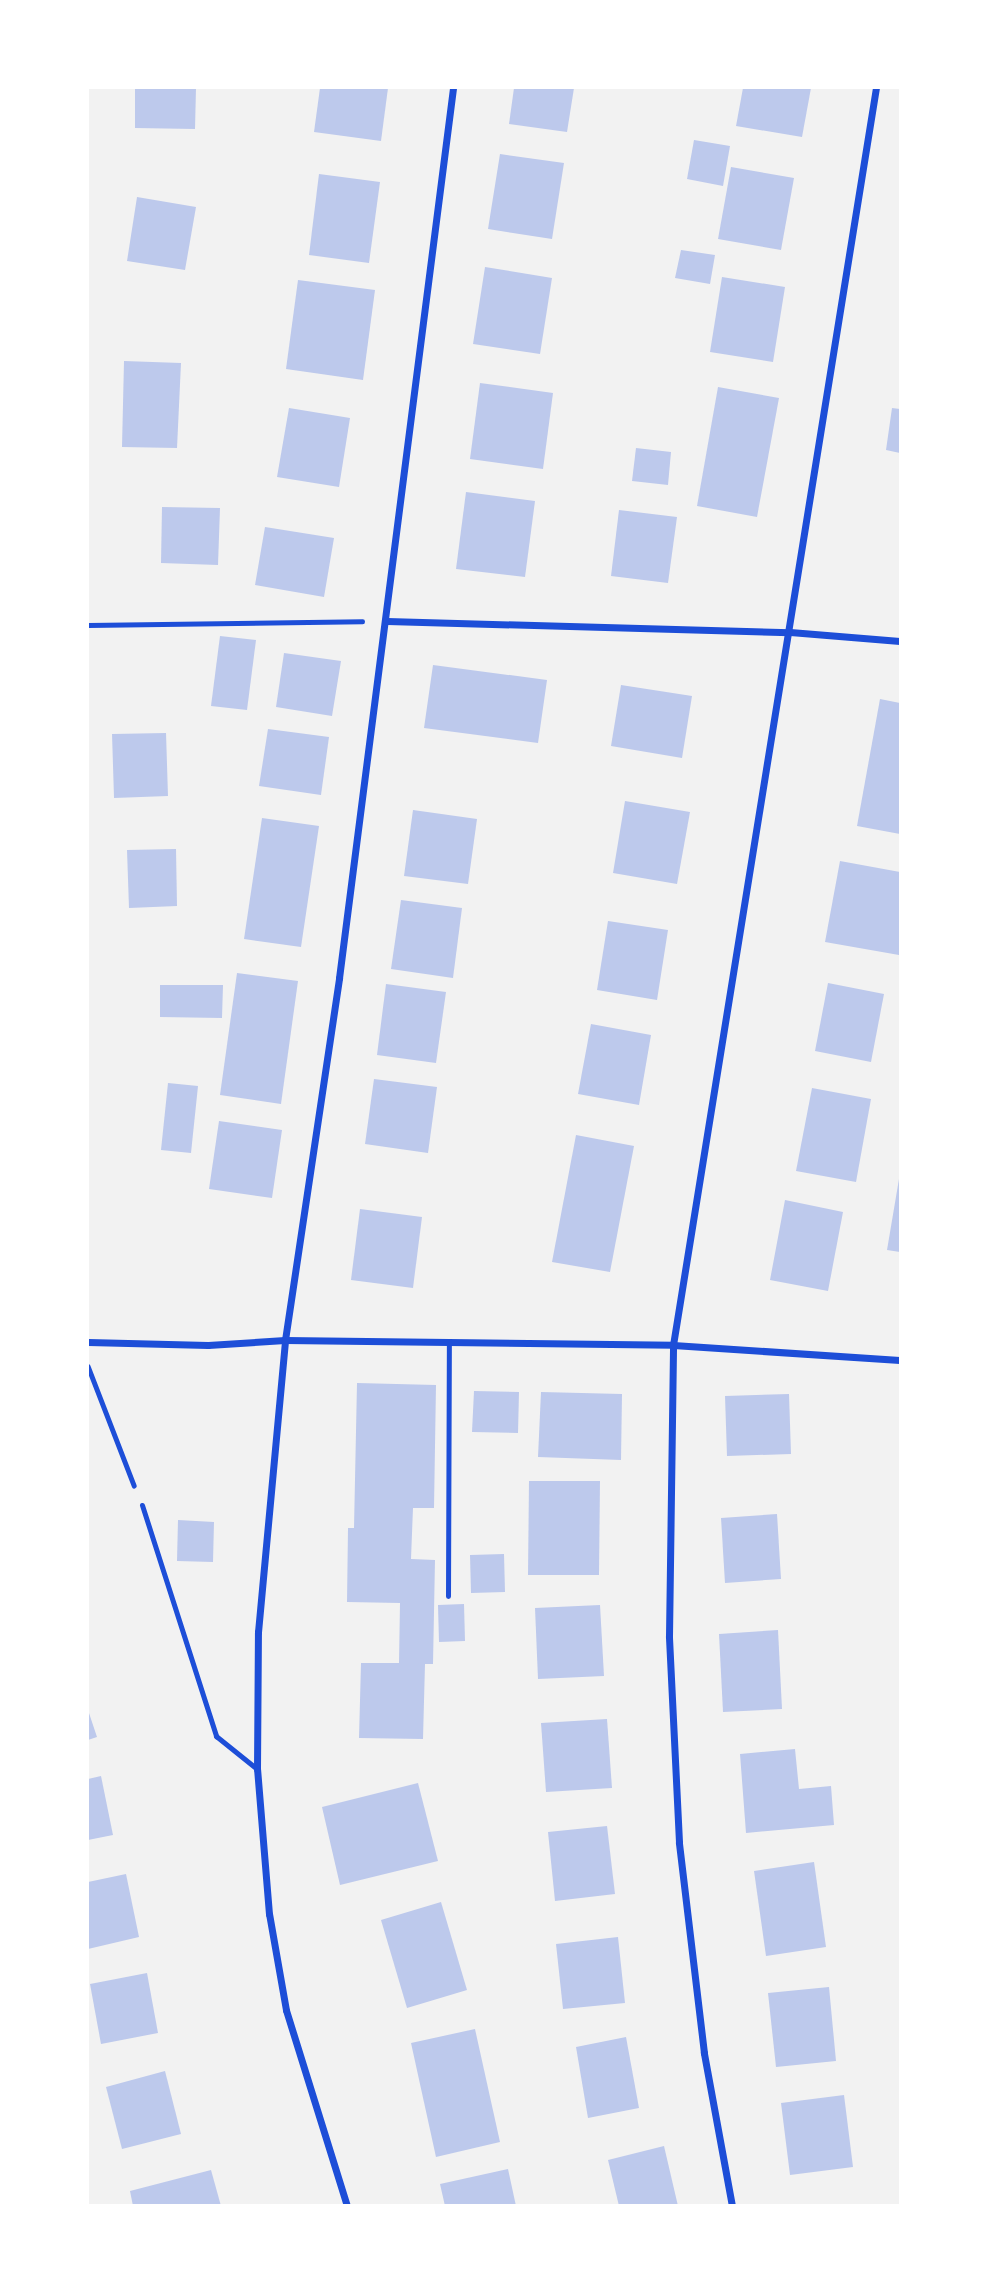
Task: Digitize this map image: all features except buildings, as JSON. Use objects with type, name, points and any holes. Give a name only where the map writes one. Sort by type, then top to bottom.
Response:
[{"type":"street","points":[[347,2206],[286,2010],[269,1914],[257,1769],[258,1632],[285,1340],[340,978],[453,88]]},
{"type":"street","points":[[732,2206],[704,2053],[678,1842],[669,1636],[673,1345],[876,88]]},
{"type":"street","points":[[387,621],[790,632],[901,641]]},
{"type":"street","points":[[88,1342],[208,1345],[285,1340],[673,1345],[901,1360]]},
{"type":"lane","points":[[448,1596],[449,1342]]},
{"type":"lane","points":[[142,1505],[216,1736],[257,1769]]},
{"type":"path","points":[[88,625],[387,621]]},
{"type":"path","points":[[88,1365],[142,1505]]}]
